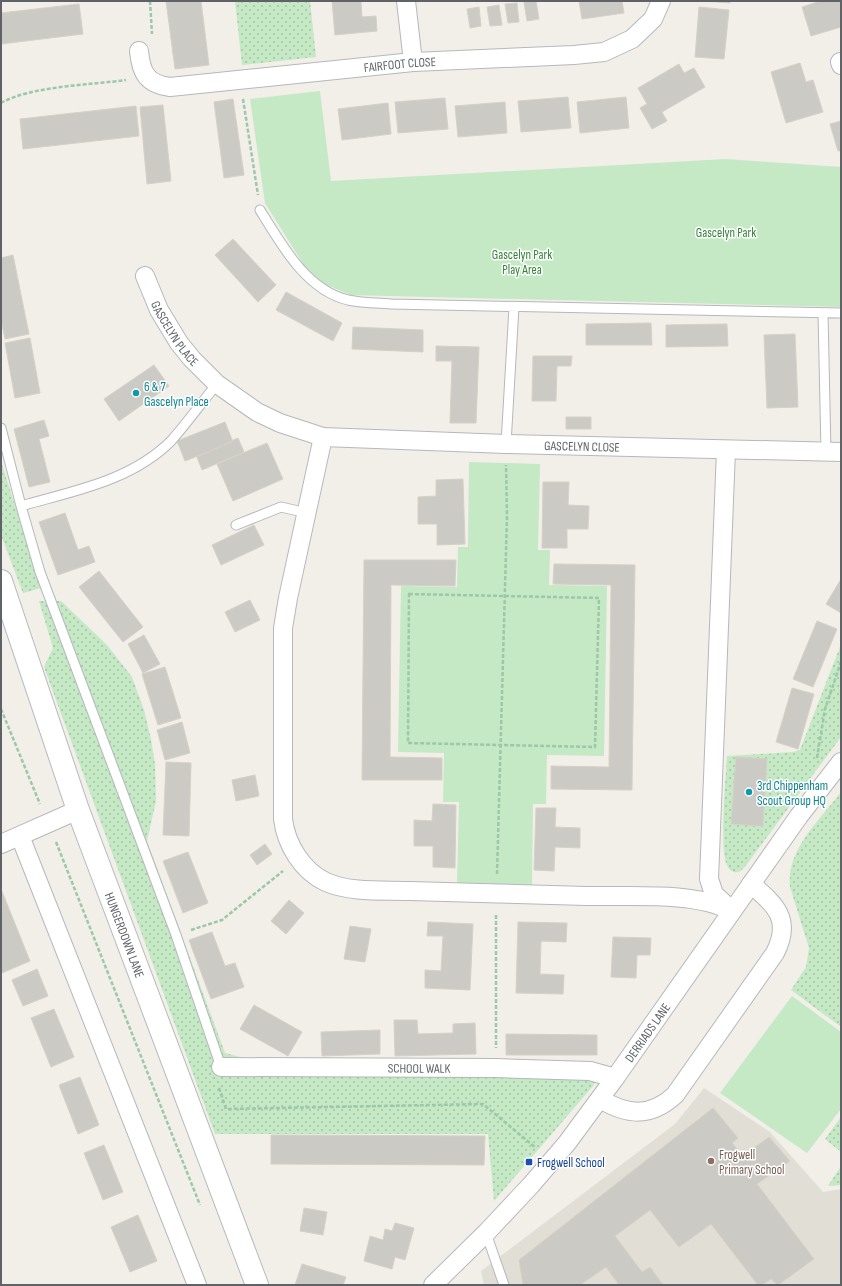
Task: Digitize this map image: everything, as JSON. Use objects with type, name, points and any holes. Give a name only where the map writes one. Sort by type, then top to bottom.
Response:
[{"type":"main road","name":"HUNGERDOWN LANE","points":[[1,581],[78,810],[257,1285]]},
{"type":"street","points":[[406,1],[413,62]]},
{"type":"street","name":"FAIRFOOT CLOSE","points":[[148,78],[157,84],[170,87],[413,62],[574,56],[604,52],[632,39],[653,19],[661,1]]},
{"type":"street","points":[[139,51],[142,69],[148,78]]},
{"type":"street","name":"GASCELYN PLACE","points":[[145,276],[159,310],[176,338],[192,359],[217,384],[257,412],[280,423],[323,437]]},
{"type":"street","points":[[323,437],[288,598],[283,628],[283,819],[289,841],[299,859],[319,878],[346,887],[496,894],[681,898],[714,902],[732,911]]},
{"type":"street","name":"GASCELYN CLOSE","points":[[323,437],[506,444],[834,452]]},
{"type":"street","points":[[726,450],[709,879],[712,890],[732,911]]},
{"type":"street","name":"DERRIADS LANE","points":[[444,1282],[486,1233],[552,1161],[600,1099],[818,790],[841,762]]},
{"type":"street","points":[[1,844],[78,810]]},
{"type":"street","points":[[20,836],[197,1285]]},
{"type":"street","points":[[681,898],[696,894],[702,889],[706,883],[709,868]]},
{"type":"street","points":[[600,1099],[613,1107],[638,1112],[657,1108],[666,1103],[675,1095],[770,960],[781,942],[783,923],[776,908],[751,884]]},
{"type":"street","name":"SCHOOL WALK","points":[[221,1067],[496,1068],[590,1071],[615,1078]]},
{"type":"lane","points":[[260,210],[277,238],[301,270],[324,291],[348,300],[391,304],[514,308],[841,313]]},
{"type":"lane","points":[[506,444],[514,308]]},
{"type":"lane","points":[[824,313],[834,452]]},
{"type":"lane","points":[[21,506],[95,485],[137,467],[170,441],[217,384]]},
{"type":"lane","points":[[1,428],[40,572],[176,935],[221,1067]]},
{"type":"lane","points":[[236,525],[281,507],[307,513]]},
{"type":"lane","points":[[486,1233],[504,1285]]},
{"type":"path","points":[[139,51],[153,34],[150,1]]},
{"type":"path","points":[[1,103],[16,96],[33,91],[148,78]]},
{"type":"path","points":[[240,80],[260,210]]},
{"type":"path","points":[[496,1068],[496,894],[507,516],[506,444]]},
{"type":"path","points":[[409,594],[599,598],[595,747],[500,746],[408,744],[409,594]]},
{"type":"path","points":[[818,790],[816,760],[820,734],[831,690],[841,662]]},
{"type":"path","points":[[1,709],[49,824],[200,1206]]},
{"type":"path","points":[[176,935],[222,920],[299,859]]},
{"type":"path","points":[[221,1067],[218,1080],[226,1109],[483,1104],[552,1161]]},
{"type":"shaded area","name":"Frogwell Primary School","points":[[704,1088],[770,1132],[823,1192],[841,1189],[841,1285],[484,1285],[481,1271],[675,1124]]},
{"type":"green space","points":[[235,1],[310,1],[316,57],[242,65]]},
{"type":"green space","name":"Gascelyn Park","points":[[320,91],[331,181],[726,159],[841,167],[841,307],[350,295],[325,284],[305,267],[265,203],[250,99]]},
{"type":"green space","points":[[1,461],[41,588],[23,593],[1,535]]},
{"type":"green space","points":[[469,462],[540,464],[538,550],[550,550],[549,585],[607,586],[604,756],[547,755],[546,804],[533,804],[532,885],[457,884],[459,802],[443,802],[444,753],[398,752],[401,586],[457,587],[458,547],[468,547]]},
{"type":"green space","points":[[39,601],[61,601],[107,645],[132,677],[144,710],[155,764],[156,801],[147,841],[225,1053],[259,1062],[605,1064],[593,1086],[494,1201],[488,1134],[215,1134],[44,667],[53,648]]},
{"type":"green space","points":[[841,644],[841,737],[744,868],[739,872],[732,871],[727,865],[723,845],[727,756],[793,752],[800,750]]},
{"type":"green space","points":[[841,792],[841,1027],[791,990],[806,967],[809,948],[790,887],[790,873],[793,860],[806,836]]},
{"type":"green space","points":[[792,996],[841,1032],[841,1109],[807,1153],[720,1093]]},
{"type":"green space","points":[[841,1117],[841,1152],[825,1139]]},
{"type":"green space","points":[[841,1166],[841,1185],[828,1186]]},
{"type":"building","points":[[166,1],[201,1],[209,65],[175,69]]},
{"type":"building","points":[[332,1],[361,1],[362,17],[376,16],[377,31],[335,35]]},
{"type":"building","points":[[536,1],[539,19],[527,21],[524,2]]},
{"type":"building","points":[[579,1],[622,1],[624,13],[582,19]]},
{"type":"building","points":[[703,1],[730,1],[730,3]]},
{"type":"building","points":[[821,1],[841,1],[841,27],[811,36],[802,7]]},
{"type":"building","points":[[517,3],[519,22],[508,23],[505,4]]},
{"type":"building","points":[[79,4],[83,34],[1,44],[1,13]]},
{"type":"building","points":[[499,5],[502,25],[490,26],[487,7]]},
{"type":"building","points":[[479,7],[481,26],[470,28],[467,9]]},
{"type":"building","points":[[699,7],[729,10],[724,59],[695,57]]},
{"type":"building","points":[[800,63],[806,82],[813,80],[823,112],[786,123],[771,72]]},
{"type":"building","points":[[679,64],[684,73],[694,68],[705,87],[662,112],[667,121],[652,129],[640,108],[647,104],[638,88]]},
{"type":"building","points":[[568,97],[571,128],[521,132],[518,101]]},
{"type":"building","points":[[626,97],[629,128],[580,133],[577,102]]},
{"type":"building","points":[[445,98],[448,129],[398,133],[395,102]]},
{"type":"building","points":[[233,99],[244,175],[224,178],[214,102]]},
{"type":"building","points":[[505,102],[507,133],[458,137],[455,106]]},
{"type":"building","points":[[388,103],[391,134],[342,140],[338,109]]},
{"type":"building","points":[[163,105],[171,181],[147,184],[140,107]]},
{"type":"building","points":[[136,106],[139,136],[23,149],[20,119]]},
{"type":"building","points":[[841,121],[841,151],[838,151],[830,124]]},
{"type":"building","points":[[233,239],[276,285],[258,302],[215,255]]},
{"type":"building","points":[[13,255],[29,334],[5,339],[1,319],[1,258]]},
{"type":"building","points":[[286,292],[342,323],[333,341],[276,310]]},
{"type":"building","points":[[651,323],[652,345],[586,345],[586,324]]},
{"type":"building","points":[[727,324],[728,346],[666,347],[666,325]]},
{"type":"building","points":[[353,327],[423,330],[423,352],[352,349]]},
{"type":"building","points":[[795,334],[798,407],[767,408],[764,335]]},
{"type":"building","points":[[30,338],[40,393],[15,398],[5,343]]},
{"type":"building","points":[[436,346],[479,347],[476,423],[450,423],[452,361],[436,361]]},
{"type":"building","points":[[533,356],[572,356],[571,366],[557,366],[556,401],[532,401]]},
{"type":"building","name":"6 & 7 Gascelyn Place","points":[[154,365],[169,386],[119,421],[104,399]]},
{"type":"building","points":[[566,417],[591,417],[591,429],[566,429]]},
{"type":"building","points":[[44,420],[49,436],[39,439],[50,482],[29,487],[14,429]]},
{"type":"building","points":[[225,422],[233,442],[185,461],[177,441]]},
{"type":"building","points":[[238,438],[244,452],[202,470],[197,457]]},
{"type":"building","points":[[267,443],[283,479],[233,501],[217,464]]},
{"type":"building","points":[[463,479],[465,544],[437,545],[437,524],[418,524],[418,497],[436,496],[436,480]]},
{"type":"building","points":[[543,482],[569,482],[568,505],[589,506],[588,529],[567,529],[567,548],[542,548]]},
{"type":"building","points":[[65,513],[78,550],[89,546],[95,562],[58,575],[39,522]]},
{"type":"building","points":[[254,525],[264,545],[221,565],[212,545]]},
{"type":"building","points":[[364,560],[456,560],[455,586],[391,585],[390,757],[442,758],[442,780],[362,780]]},
{"type":"building","points":[[554,564],[635,565],[632,790],[551,789],[551,766],[609,767],[611,585],[553,584]]},
{"type":"building","points":[[99,571],[143,627],[123,642],[79,587]]},
{"type":"building","points":[[841,579],[841,613],[826,604]]},
{"type":"building","points":[[250,600],[260,620],[235,632],[225,612]]},
{"type":"building","points":[[817,621],[837,629],[813,687],[793,679]]},
{"type":"building","points":[[144,635],[160,664],[143,673],[128,644]]},
{"type":"building","points":[[165,667],[181,718],[158,725],[142,674]]},
{"type":"building","points":[[792,688],[814,694],[798,749],[776,742]]},
{"type":"building","points":[[182,722],[190,753],[165,760],[157,730]]},
{"type":"building","name":"3rd Chippenham Scout Group HQ","points":[[736,757],[767,759],[763,826],[731,824]]},
{"type":"building","points":[[166,762],[191,763],[189,836],[163,835]]},
{"type":"building","points":[[255,775],[259,796],[236,801],[232,780]]},
{"type":"building","points":[[433,804],[456,805],[455,868],[433,867],[433,846],[414,846],[414,820],[432,821]]},
{"type":"building","points":[[536,808],[556,808],[555,827],[580,828],[580,848],[555,847],[554,871],[534,870]]},
{"type":"building","points":[[265,844],[272,854],[257,865],[250,855]]},
{"type":"building","points":[[188,852],[208,903],[183,913],[163,861]]},
{"type":"building","points":[[1,889],[30,961],[2,973],[1,970]]},
{"type":"building","points":[[289,900],[304,913],[286,934],[271,921]]},
{"type":"building","points":[[428,922],[473,924],[470,990],[425,988],[425,970],[441,971],[443,936],[427,936]]},
{"type":"building","points":[[518,922],[567,923],[566,942],[541,941],[540,974],[564,975],[563,994],[516,993]]},
{"type":"building","points":[[350,926],[371,929],[365,962],[344,959]]},
{"type":"building","points":[[212,932],[225,966],[235,963],[244,987],[211,999],[189,940]]},
{"type":"building","points":[[613,937],[651,938],[650,955],[637,955],[636,978],[611,977]]},
{"type":"building","points":[[37,969],[48,996],[23,1006],[12,980]]},
{"type":"building","points":[[254,1005],[302,1032],[288,1056],[240,1029]]},
{"type":"building","points":[[54,1009],[74,1057],[51,1067],[31,1018]]},
{"type":"building","points":[[394,1020],[417,1020],[418,1034],[453,1033],[453,1024],[475,1023],[476,1054],[395,1056]]},
{"type":"building","points":[[380,1030],[380,1054],[322,1056],[321,1032]]},
{"type":"building","points":[[506,1034],[597,1035],[597,1055],[506,1055]]},
{"type":"building","points":[[80,1077],[99,1125],[78,1134],[59,1085]]},
{"type":"building","points":[[713,1108],[738,1138],[732,1143],[743,1156],[769,1137],[790,1161],[757,1184],[814,1259],[778,1285],[771,1279],[762,1285],[758,1285],[711,1224],[679,1247],[650,1210],[615,1236],[642,1272],[650,1267],[663,1285],[619,1285],[606,1267],[580,1285],[523,1285],[519,1260]]},
{"type":"building","points":[[271,1135],[485,1136],[484,1165],[271,1164]]},
{"type":"building","points":[[104,1145],[123,1192],[103,1200],[84,1153]]},
{"type":"building","points":[[304,1208],[327,1212],[323,1235],[300,1231]]},
{"type":"building","points":[[138,1215],[157,1261],[130,1272],[111,1227]]},
{"type":"building","points":[[395,1223],[414,1228],[405,1260],[395,1257],[392,1269],[364,1261],[370,1236],[383,1240],[385,1229],[392,1231]]},
{"type":"building","points":[[302,1264],[346,1277],[343,1285],[295,1285]]},
{"type":"place","name":"6 & 7 Gascelyn Place","points":[[136,393]]},
{"type":"place","name":"3rd Chippenham Scout Group HQ","points":[[749,792]]},
{"type":"place","name":"Frogwell Primary School","points":[[711,1161]]},
{"type":"place","name":"Frogwell School","points":[[529,1162]]},
{"type":"park label","name":"Gascelyn Park Play Area","points":[[522,262]]}]
